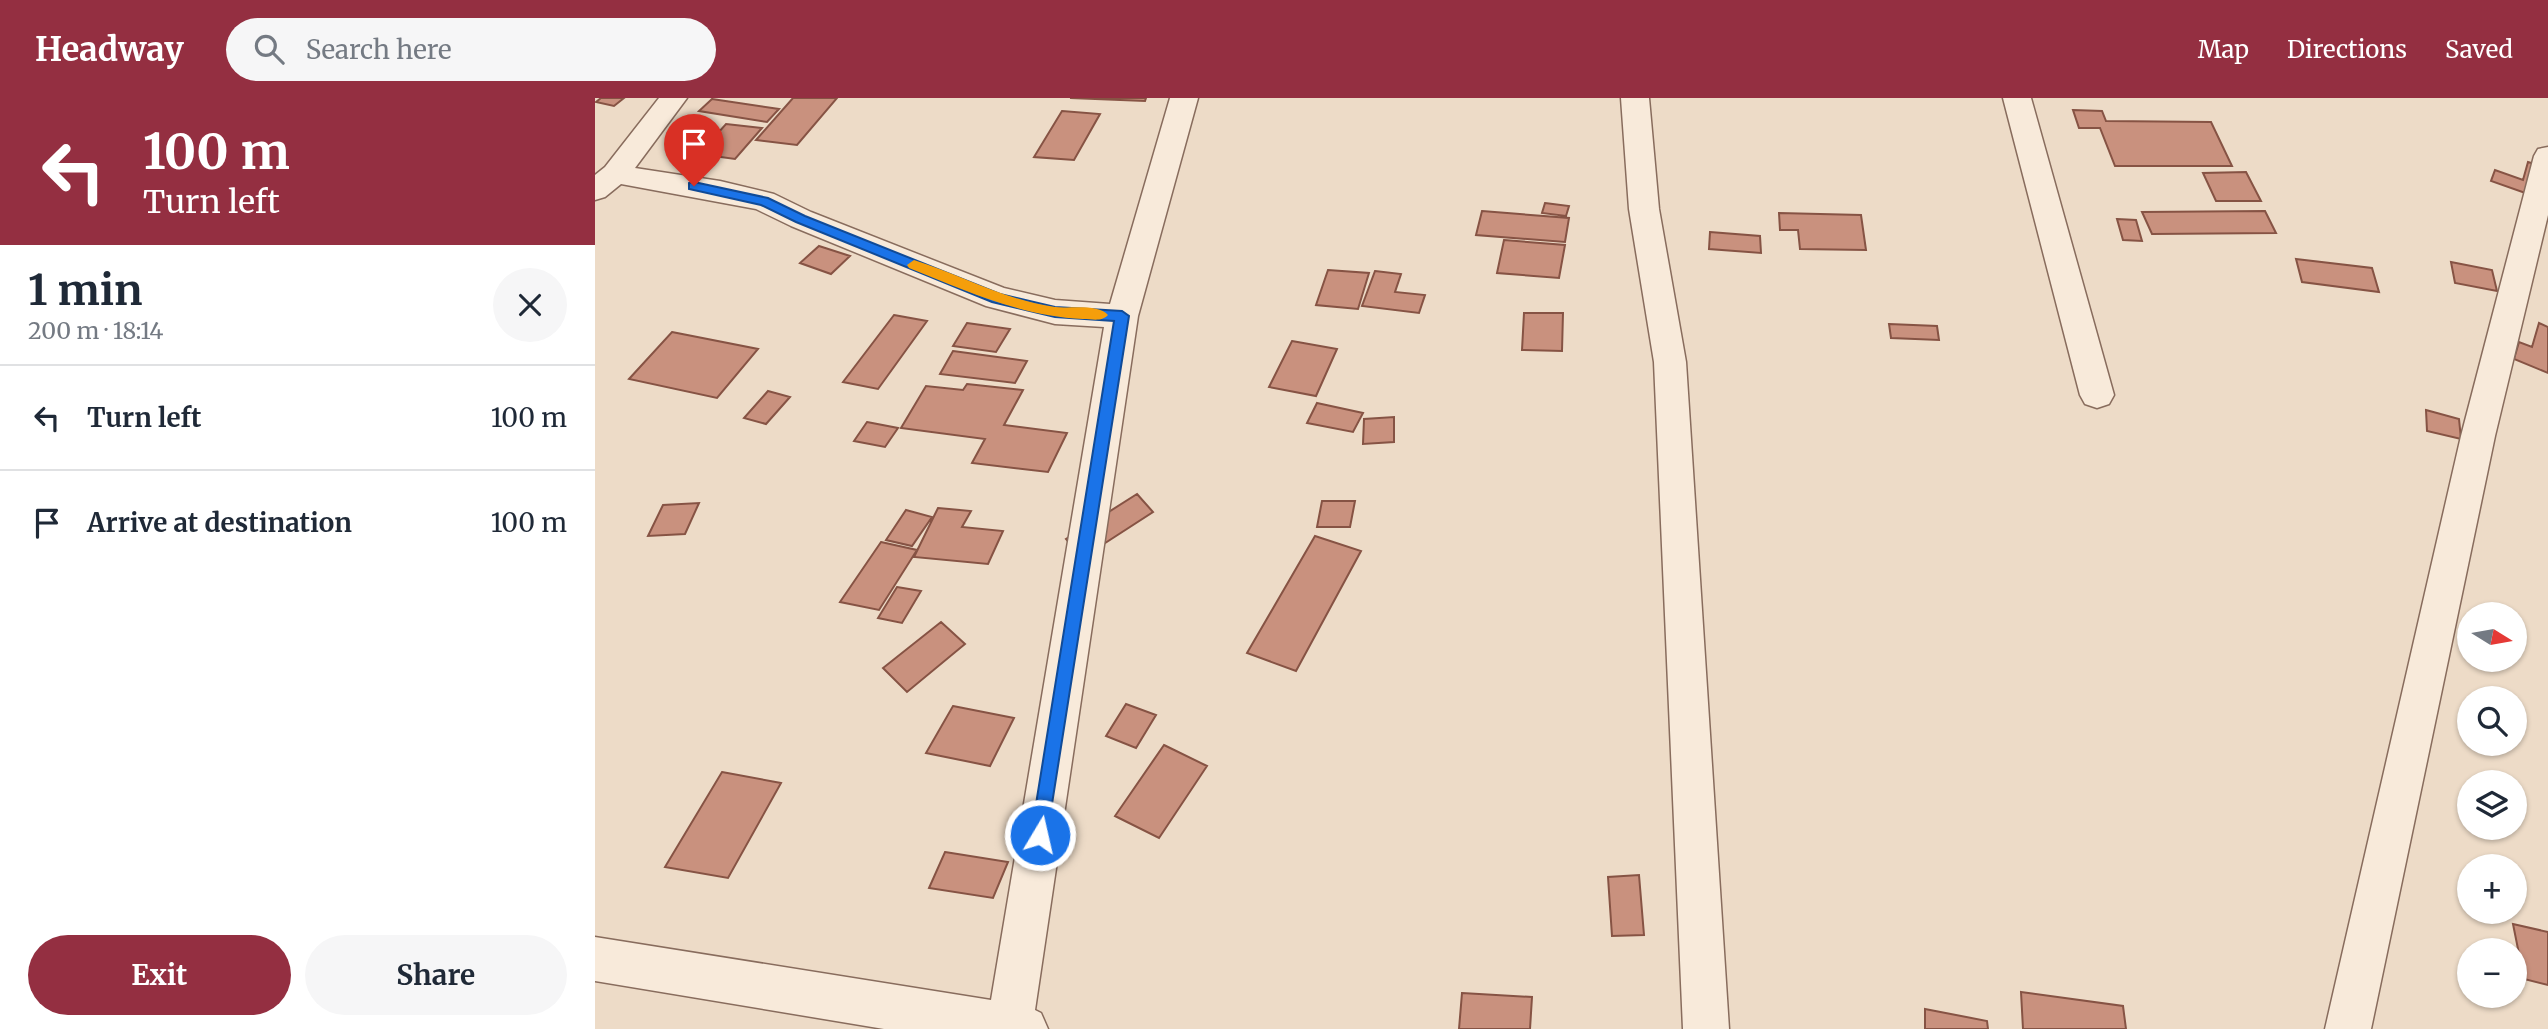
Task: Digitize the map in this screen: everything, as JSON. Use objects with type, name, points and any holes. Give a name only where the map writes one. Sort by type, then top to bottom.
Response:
[{"type":"street","points":[[605,182],[673,98]]},
{"type":"street","points":[[595,959],[1014,1028],[1122,316],[1184,98]]},
{"type":"street","points":[[1635,98],[1644,209],[1670,362],[1706,1029]]},
{"type":"street","points":[[2017,98],[2097,395]]},
{"type":"street","points":[[2349,1029],[2477,436],[2548,156]]},
{"type":"street","points":[[605,182],[720,191],[764,201],[801,219],[997,298],[1055,312],[1122,316]]},
{"type":"building","points":[[601,98],[624,98],[614,106],[596,102]]},
{"type":"building","points":[[793,98],[837,98],[797,145],[756,140]]},
{"type":"building","points":[[1070,98],[1146,98],[1145,101]]},
{"type":"building","points":[[712,99],[779,109],[767,122],[699,111]]},
{"type":"building","points":[[2073,110],[2102,111],[2106,121],[2211,122],[2232,166],[2115,166],[2100,128],[2079,128]]},
{"type":"building","points":[[1062,111],[1100,114],[1074,160],[1034,157]]},
{"type":"building","points":[[726,124],[762,128],[735,159],[699,154]]},
{"type":"building","points":[[2528,162],[2548,168],[2548,201],[2491,181],[2495,170],[2523,180]]},
{"type":"building","points":[[2246,172],[2261,201],[2216,201],[2203,173]]},
{"type":"building","points":[[1545,203],[1569,206],[1566,216],[1542,213]]},
{"type":"building","points":[[1482,211],[1569,218],[1565,242],[1476,235]]},
{"type":"building","points":[[2265,211],[2276,233],[2152,234],[2142,212]]},
{"type":"building","points":[[1779,213],[1861,215],[1866,250],[1800,249],[1798,230],[1780,230]]},
{"type":"building","points":[[2117,219],[2136,220],[2142,241],[2123,240]]},
{"type":"building","points":[[1710,232],[1760,236],[1761,253],[1709,249]]},
{"type":"building","points":[[1504,240],[1565,245],[1559,278],[1497,273]]},
{"type":"building","points":[[819,246],[850,256],[831,274],[800,263]]},
{"type":"building","points":[[2296,259],[2372,268],[2379,292],[2302,282]]},
{"type":"building","points":[[2451,262],[2492,270],[2497,291],[2455,283]]},
{"type":"building","points":[[1328,270],[1369,273],[1358,309],[1316,305]]},
{"type":"building","points":[[1375,271],[1401,274],[1395,292],[1425,295],[1419,313],[1362,306]]},
{"type":"building","points":[[1524,313],[1563,313],[1562,351],[1522,350]]},
{"type":"building","points":[[894,315],[927,321],[878,389],[843,382]]},
{"type":"building","points":[[967,323],[1010,329],[996,352],[953,346]]},
{"type":"building","points":[[2539,323],[2548,327],[2548,373],[2514,359],[2519,342],[2532,347]]},
{"type":"building","points":[[1889,324],[1937,326],[1939,340],[1891,338]]},
{"type":"building","points":[[672,332],[758,349],[717,398],[629,379]]},
{"type":"building","points":[[1292,341],[1337,349],[1316,396],[1269,387]]},
{"type":"building","points":[[953,351],[1027,361],[1015,383],[940,374]]},
{"type":"building","points":[[967,384],[1023,390],[1004,425],[1067,433],[1048,472],[972,463],[985,439],[901,428],[926,386],[963,390]]},
{"type":"building","points":[[768,391],[790,397],[766,424],[744,418]]},
{"type":"building","points":[[1317,403],[1363,413],[1353,432],[1307,423]]},
{"type":"building","points":[[2426,410],[2459,419],[2461,439],[2427,431]]},
{"type":"building","points":[[1394,417],[1394,442],[1363,444],[1364,419]]},
{"type":"building","points":[[867,422],[898,428],[885,447],[854,441]]},
{"type":"building","points":[[1137,494],[1153,512],[1082,558],[1066,539]]},
{"type":"building","points":[[1322,501],[1355,501],[1350,527],[1317,527]]},
{"type":"building","points":[[699,503],[685,534],[648,536],[663,505]]},
{"type":"building","points":[[938,508],[971,511],[962,527],[1003,531],[988,564],[914,557]]},
{"type":"building","points":[[906,510],[932,517],[912,546],[886,540]]},
{"type":"building","points":[[1315,536],[1361,551],[1296,671],[1247,653]]},
{"type":"building","points":[[881,542],[917,550],[879,610],[840,602]]},
{"type":"building","points":[[897,587],[921,591],[902,623],[878,618]]},
{"type":"building","points":[[941,622],[965,644],[907,692],[883,668]]},
{"type":"building","points":[[1126,704],[1156,715],[1136,748],[1106,736]]},
{"type":"building","points":[[953,706],[1014,718],[990,766],[926,753]]},
{"type":"building","points":[[1164,745],[1207,766],[1159,838],[1115,816]]},
{"type":"building","points":[[722,772],[781,783],[728,878],[665,867]]},
{"type":"building","points":[[945,852],[1008,862],[993,898],[929,888]]},
{"type":"building","points":[[1639,875],[1644,935],[1612,936],[1608,877]]},
{"type":"building","points":[[2513,924],[2548,932],[2548,985],[2527,980],[2527,938],[2516,938]]},
{"type":"building","points":[[2021,992],[2123,1006],[2126,1029],[2023,1029]]},
{"type":"building","points":[[1462,993],[1532,997],[1530,1029],[1459,1029]]},
{"type":"building","points":[[1925,1009],[1987,1021],[1988,1029],[1925,1029]]},
{"type":"slow traffic","points":[[914,265],[997,298],[1055,312],[1101,315]]},
{"type":"route","points":[[694,186],[764,201],[801,219],[997,298],[1055,312],[1122,316],[1040,835]]}]
